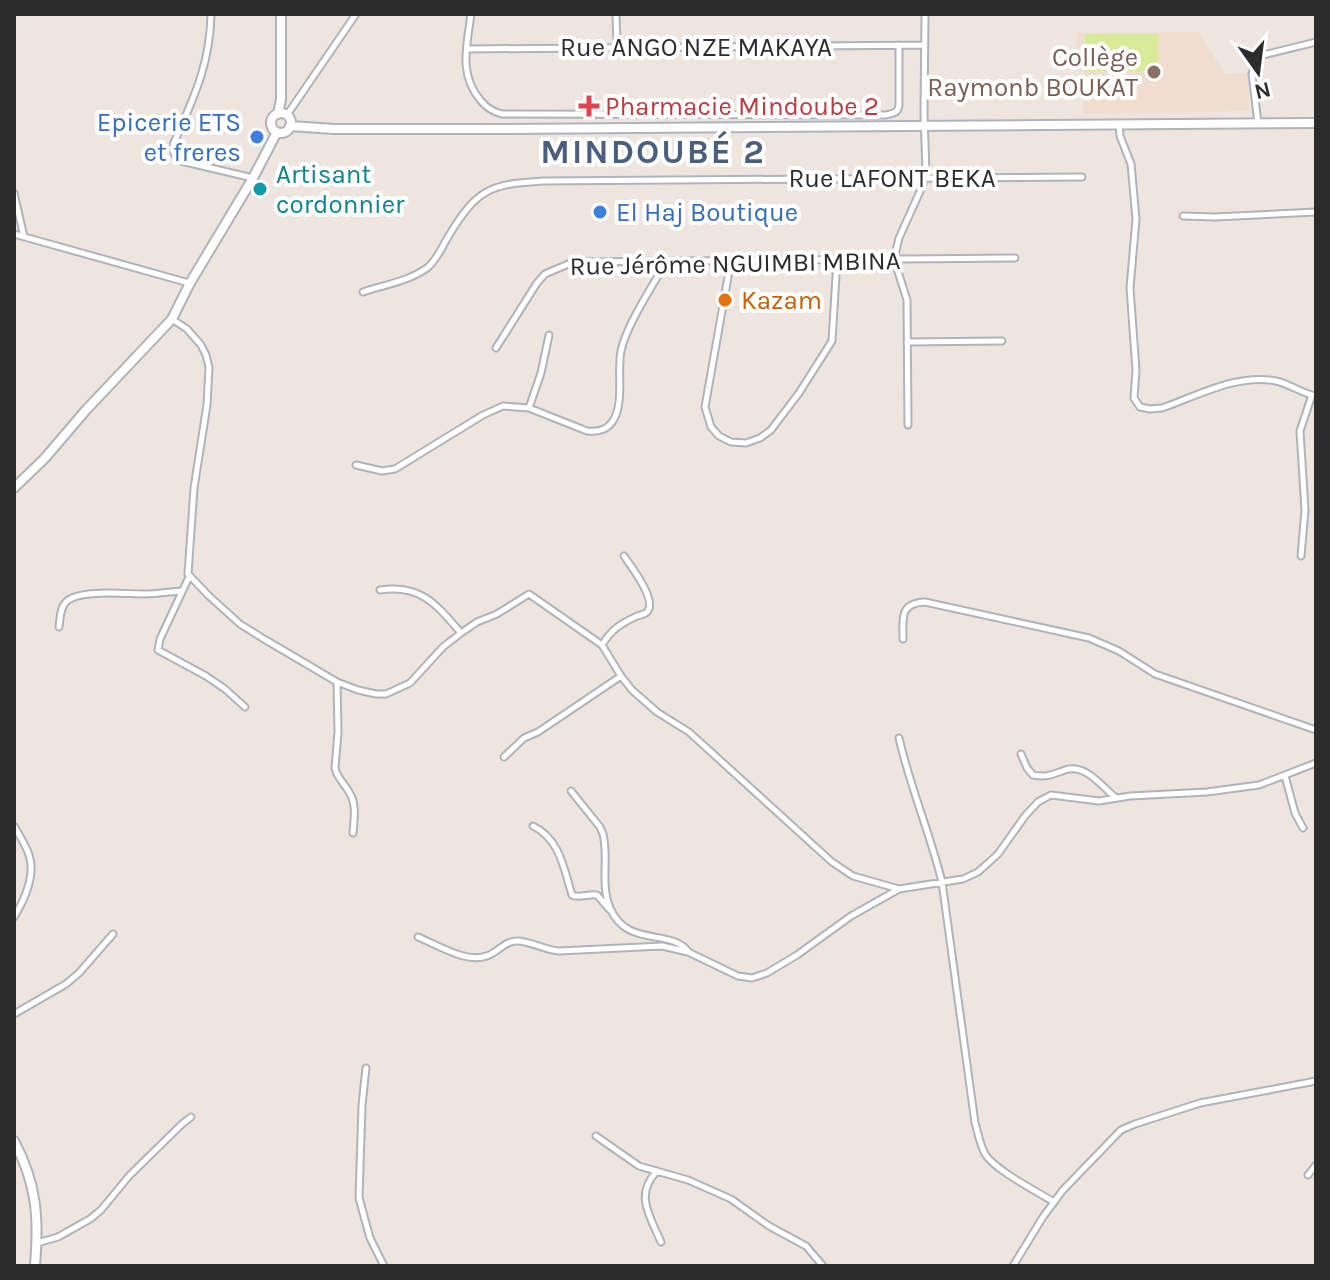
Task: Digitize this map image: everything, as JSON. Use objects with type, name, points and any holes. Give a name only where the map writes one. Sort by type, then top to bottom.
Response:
[{"type":"street","points":[[211,14],[204,68],[173,151],[181,161],[253,178]]},
{"type":"street","points":[[281,14],[282,115]]},
{"type":"street","points":[[282,115],[290,120],[290,126],[283,133],[271,127],[271,122],[282,115],[356,14]]},
{"type":"street","points":[[471,14],[466,75],[486,107],[502,114],[886,115],[898,110],[899,45]]},
{"type":"street","points":[[616,14],[617,47]]},
{"type":"street","points":[[908,425],[907,300],[894,259],[899,238],[926,172],[925,14]]},
{"type":"street","points":[[1258,123],[1252,68],[1256,60],[1263,55],[1316,42]]},
{"type":"street","name":"Rue ANGO NZE MAKAYA","points":[[467,49],[925,45]]},
{"type":"street","points":[[290,126],[511,129],[1316,123]]},
{"type":"street","points":[[1119,124],[1120,136],[1131,164],[1136,219],[1130,288],[1136,403],[1150,409],[1162,408],[1228,385],[1257,380],[1291,385],[1314,396],[1300,431],[1305,510],[1301,556]]},
{"type":"street","points":[[14,488],[172,319],[277,132]]},
{"type":"street","name":"Rue LAFONT BEKA","points":[[363,292],[409,277],[428,267],[473,200],[490,190],[515,182],[1082,177]]},
{"type":"street","points":[[14,193],[24,237]]},
{"type":"street","points":[[1183,216],[1316,212]]},
{"type":"street","points":[[15,235],[190,283]]},
{"type":"street","name":"Rue Jérôme NGUIMBI MBINA","points":[[496,348],[545,274],[573,262],[1015,258]]},
{"type":"street","points":[[731,260],[705,407],[711,427],[719,436],[731,442],[746,443],[760,438],[777,423],[832,341],[837,260]]},
{"type":"street","points":[[356,465],[392,470],[493,410],[510,405],[529,408],[587,431],[607,427],[617,412],[622,345],[667,261]]},
{"type":"street","points":[[172,319],[187,329],[201,345],[209,367],[187,570],[189,577],[240,624],[337,682],[358,690],[386,694],[402,688],[417,676],[443,647],[461,633],[529,594],[602,645],[632,690],[657,712],[689,732],[844,871],[899,889]]},
{"type":"street","points":[[529,408],[549,335]]},
{"type":"street","points":[[907,342],[1002,341]]},
{"type":"street","points":[[602,645],[615,628],[647,612],[650,606],[639,578],[624,556]]},
{"type":"street","points":[[189,577],[160,639],[158,650],[206,676],[245,707]]},
{"type":"street","points":[[380,590],[396,588],[423,595],[461,633]]},
{"type":"street","points":[[59,627],[66,602],[74,597],[181,591]]},
{"type":"street","points":[[903,639],[905,611],[915,602],[1073,633],[1111,647],[1155,674],[1316,730]]},
{"type":"street","points":[[504,757],[524,738],[538,732],[621,676]]},
{"type":"street","points":[[337,682],[335,768],[352,800],[355,811],[353,833]]},
{"type":"street","points":[[899,738],[908,778],[933,845],[942,882],[975,1123],[983,1148],[997,1166],[1054,1202]]},
{"type":"street","points":[[1021,754],[1033,775],[1049,776],[1067,769],[1079,770],[1096,779],[1116,799]]},
{"type":"street","points":[[418,937],[455,953],[476,958],[518,941],[559,951],[653,946],[675,948],[738,976],[762,975],[797,955],[851,916],[899,889],[970,877],[978,872],[998,854],[1025,816],[1044,798],[1056,795],[1091,801],[1226,790],[1259,785],[1316,763]]},
{"type":"street","points":[[1285,776],[1295,813],[1303,828]]},
{"type":"street","points":[[571,791],[603,834],[605,886],[611,910],[617,919],[632,931],[673,941],[683,945],[688,952]]},
{"type":"street","points":[[14,826],[28,853],[31,869],[27,891],[14,917]]},
{"type":"street","points":[[533,826],[553,840],[572,895],[597,895],[611,910]]},
{"type":"street","points":[[14,1014],[66,984],[113,934]]},
{"type":"street","points":[[366,1068],[359,1198],[370,1238],[384,1266]]},
{"type":"street","points":[[1013,1266],[1063,1190],[1121,1130],[1200,1103],[1316,1081]]},
{"type":"street","points":[[37,1243],[58,1237],[101,1210],[129,1176],[191,1117]]},
{"type":"street","points":[[596,1136],[639,1166],[688,1180],[731,1199],[769,1226],[806,1246],[823,1266]]},
{"type":"street","points":[[14,1141],[35,1194],[35,1266]]},
{"type":"street","points":[[1308,1175],[1316,1165]]},
{"type":"street","points":[[658,1171],[644,1192],[661,1242]]},
{"type":"shaded area","name":"Collège Raymonb BOUKAT","points":[[1198,32],[1225,74],[1248,73],[1249,111],[1083,114],[1084,71],[1077,71],[1077,33]]},
{"type":"green space","points":[[1085,34],[1158,34],[1158,71],[1085,71]]},
{"type":"place","name":"Collège Raymonb BOUKAT","points":[[1154,72]]},
{"type":"place","name":"Pharmacie Mindoube 2","points":[[589,106]]},
{"type":"place","name":"Epicerie ETS et freres","points":[[257,137]]},
{"type":"place","name":"Artisant cordonnier","points":[[260,189]]},
{"type":"place","name":"El Haj Boutique","points":[[600,212]]},
{"type":"place","name":"Kazam","points":[[725,300]]},
{"type":"district","name":"MINDOUBÉ 2","points":[[653,151]]}]
